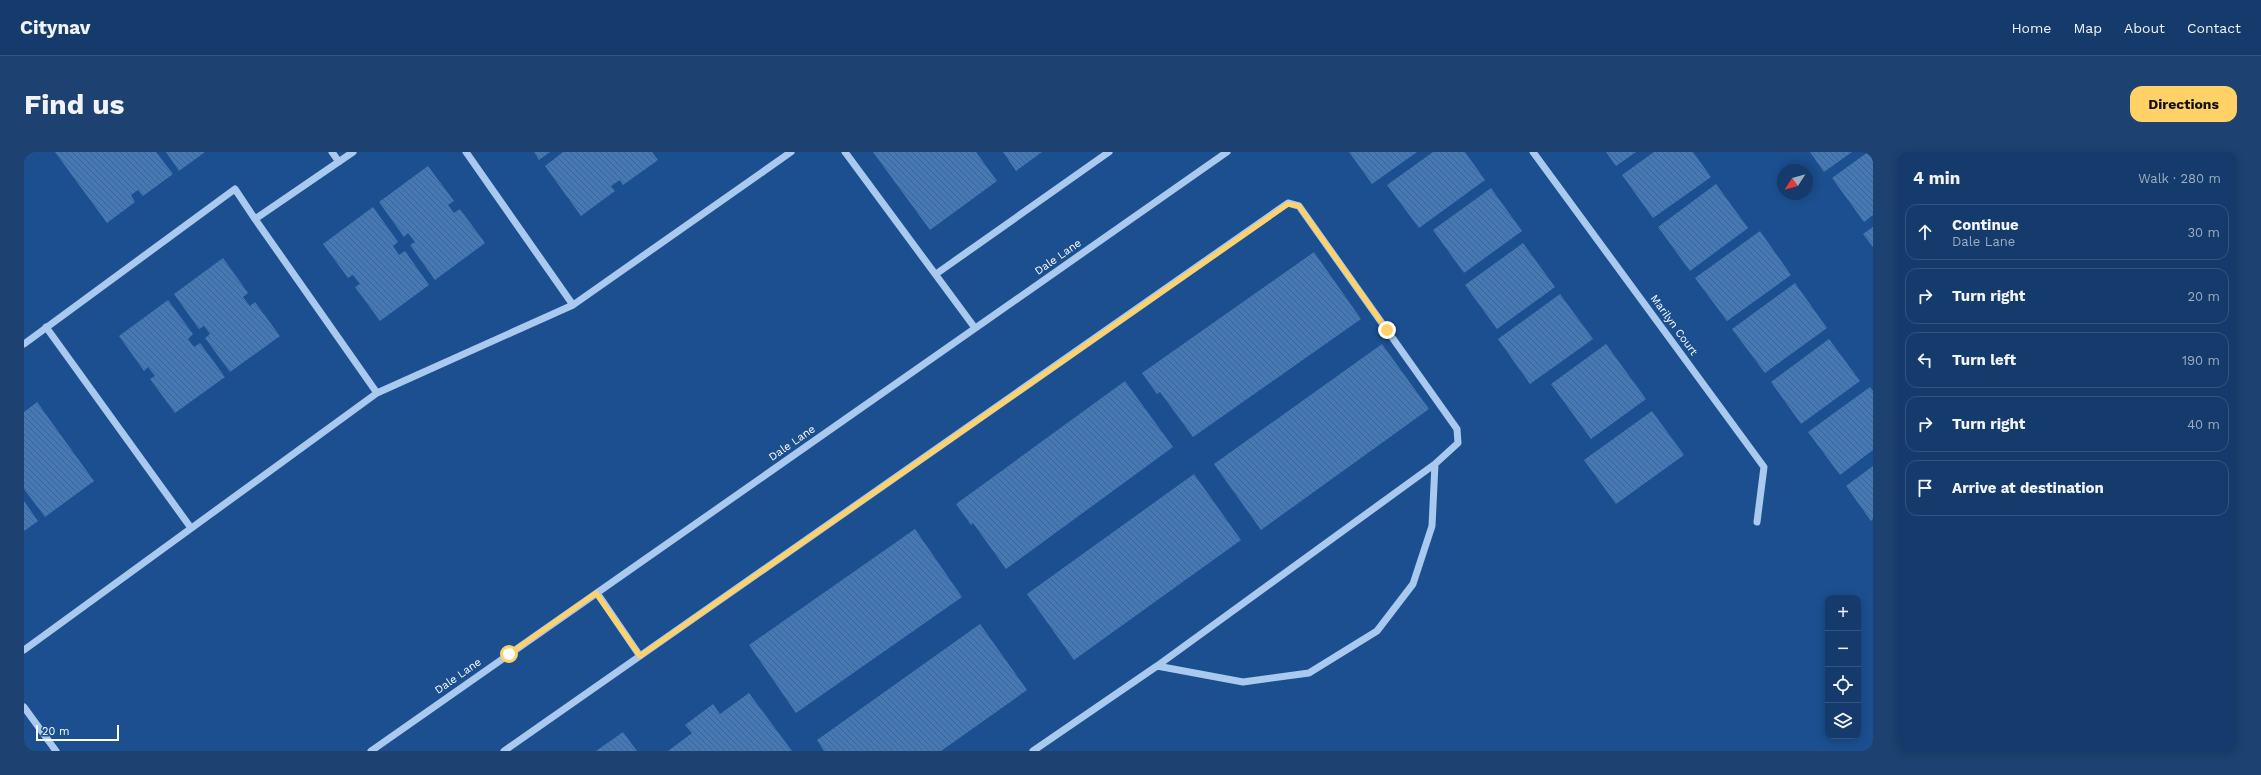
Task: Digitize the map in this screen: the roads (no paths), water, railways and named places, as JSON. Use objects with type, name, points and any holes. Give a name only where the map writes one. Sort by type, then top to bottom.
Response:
[{"type":"street","points":[[332,152],[339,162]]},
{"type":"street","points":[[255,218],[353,152]]},
{"type":"street","points":[[466,152],[573,306]]},
{"type":"street","points":[[24,650],[377,393],[573,306],[791,152]]},
{"type":"street","points":[[845,152],[975,328]]},
{"type":"street","points":[[936,274],[1109,152]]},
{"type":"street","name":"Dale Lane","points":[[371,751],[1227,152]]},
{"type":"street","name":"Marilyn Court","points":[[1533,152],[1764,467],[1757,522]]},
{"type":"street","points":[[24,344],[235,189],[377,393]]},
{"type":"street","points":[[504,751],[1288,204],[1299,206],[1457,429],[1458,443],[1435,464],[1157,666],[1033,751]]},
{"type":"street","points":[[46,327],[191,528]]},
{"type":"street","points":[[1157,666],[1243,682],[1309,673],[1377,631],[1413,584],[1432,526],[1435,464]]},
{"type":"street","points":[[596,593],[640,656]]},
{"type":"street","points":[[24,707],[56,751]]}]
